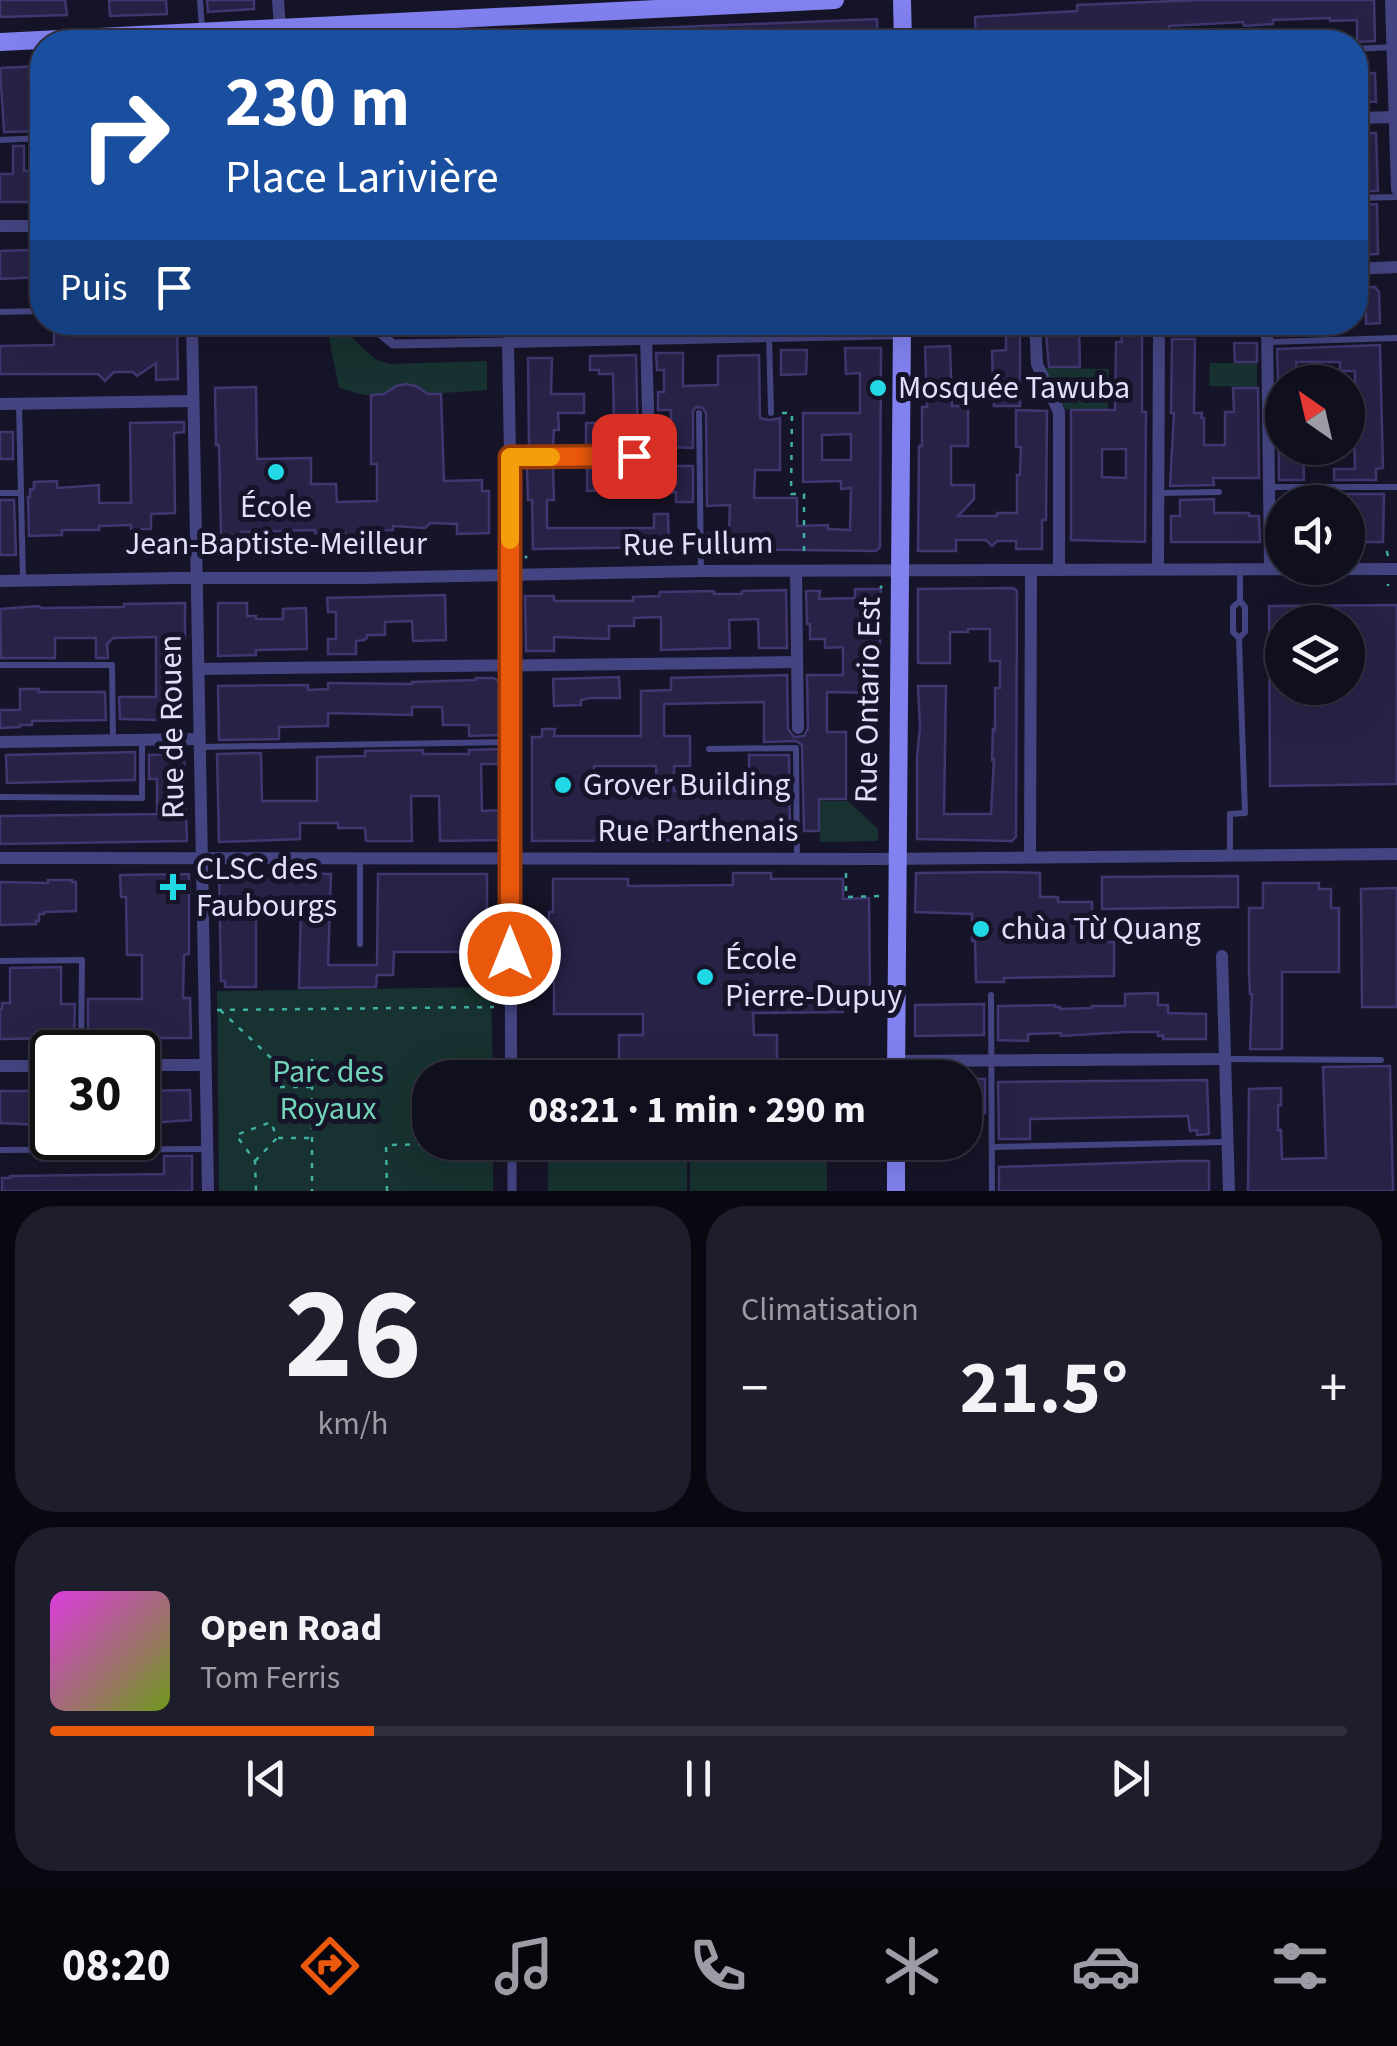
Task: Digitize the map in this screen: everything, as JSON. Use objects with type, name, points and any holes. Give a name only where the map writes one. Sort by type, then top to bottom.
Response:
[{"type":"main road","points":[[274,30],[835,0]]},
{"type":"main road","points":[[902,0],[902,30]]},
{"type":"main road","points":[[0,42],[30,41]]},
{"type":"main road","name":"Rue Ontario Est","points":[[896,1060],[902,335]]},
{"type":"main road","points":[[896,1160],[896,1191]]},
{"type":"street","points":[[278,0],[280,28]]},
{"type":"street","points":[[1391,0],[1397,189]]},
{"type":"street","points":[[1368,118],[1396,117]]},
{"type":"street","points":[[0,226],[30,226]]},
{"type":"street","points":[[1368,268],[1397,267]]},
{"type":"street","name":"Rue de Rouen","points":[[192,335],[208,1191]]},
{"type":"street","points":[[382,335],[393,344],[769,335]]},
{"type":"street","points":[[1036,335],[1037,364],[1059,412],[1060,570]]},
{"type":"street","points":[[1158,335],[1158,569]]},
{"type":"street","points":[[1267,335],[1270,485]]},
{"type":"street","points":[[510,457],[634,456],[645,452],[649,444],[646,338]]},
{"type":"street","points":[[508,342],[511,1060]]},
{"type":"street","points":[[0,404],[193,402]]},
{"type":"street","name":"Rue Fullum","points":[[1365,564],[1392,563]]},
{"type":"street","name":"Rue Fullum","points":[[0,582],[796,570],[1265,569]]},
{"type":"street","points":[[796,570],[798,728]]},
{"type":"street","points":[[1030,856],[1031,571]]},
{"type":"street","points":[[200,669],[797,662]]},
{"type":"street","points":[[0,742],[200,743]]},
{"type":"street","name":"Rue Parthenais","points":[[0,858],[797,859],[1397,854]]},
{"type":"street","points":[[1222,956],[1230,1191]]},
{"type":"street","points":[[982,1061],[1226,1059]]},
{"type":"street","points":[[160,1065],[205,1065]]},
{"type":"street","points":[[0,1066],[30,1066]]},
{"type":"street","points":[[512,1160],[512,1191]]},
{"type":"lane","points":[[193,30],[200,0]]},
{"type":"lane","points":[[1368,48],[1394,46]]},
{"type":"lane","points":[[0,140],[30,139]]},
{"type":"lane","points":[[1368,198],[1397,197]]},
{"type":"lane","points":[[0,312],[30,311]]},
{"type":"lane","points":[[769,335],[771,413]]},
{"type":"lane","points":[[1267,342],[1397,338]]},
{"type":"lane","points":[[20,404],[23,581]]},
{"type":"lane","points":[[699,414],[701,571]]},
{"type":"lane","points":[[1365,488],[1397,488]]},
{"type":"lane","points":[[1158,493],[1219,492]]},
{"type":"lane","points":[[0,494],[20,493]]},
{"type":"lane","points":[[1230,856],[1230,814],[1245,814],[1240,638],[1245,632],[1245,607],[1240,601],[1240,569]]},
{"type":"lane","points":[[0,665],[112,665],[112,740]]},
{"type":"lane","points":[[0,798],[142,798],[142,740]]},
{"type":"lane","points":[[200,743],[511,742]]},
{"type":"lane","points":[[709,749],[796,748],[797,859]]},
{"type":"lane","points":[[360,858],[360,944]]},
{"type":"lane","points":[[0,961],[82,960],[81,1030]]},
{"type":"lane","points":[[991,995],[992,1191]]},
{"type":"lane","points":[[1226,1059],[1381,1060]]},
{"type":"lane","points":[[992,1147],[1229,1142]]},
{"type":"lane","points":[[0,1150],[207,1148]]},
{"type":"path","points":[[771,413],[792,412],[791,494],[804,494],[804,555]]},
{"type":"path","points":[[1392,563],[1387,552],[1394,552]]},
{"type":"path","points":[[846,868],[846,897],[880,896]]},
{"type":"path","points":[[302,1086],[217,1010],[494,1007]]},
{"type":"path","points":[[312,1059],[312,1191]]},
{"type":"path","points":[[280,1087],[312,1086]]},
{"type":"path","points":[[256,1191],[255,1161],[236,1134],[271,1122],[276,1138]]},
{"type":"path","points":[[255,1161],[276,1138],[312,1138]]},
{"type":"path","points":[[386,1191],[386,1146],[412,1145]]},
{"type":"green space","points":[[328,335],[349,335],[375,359],[390,364],[487,361],[487,390],[428,394],[408,383],[372,396],[339,388]]},
{"type":"green space","points":[[1210,363],[1257,363],[1257,387],[1209,386]]},
{"type":"green space","points":[[1041,368],[1109,369],[1108,410],[1058,409]]},
{"type":"green space","points":[[820,801],[848,801],[878,829],[878,841],[820,842]]},
{"type":"green space","name":"Parc des Royaux","points":[[491,987],[493,1060],[412,1060],[412,1160],[493,1160],[493,1191],[219,1191],[217,991]]},
{"type":"green space","points":[[548,1160],[687,1160],[687,1191],[548,1191]]},
{"type":"green space","points":[[690,1160],[827,1160],[827,1191],[690,1191]]},
{"type":"building","points":[[0,0],[65,0],[67,15],[0,17]]},
{"type":"building","points":[[109,0],[166,0],[167,14],[110,16]]},
{"type":"building","points":[[207,0],[254,0],[254,9],[208,12]]},
{"type":"building","points":[[1374,0],[1375,41],[1368,41],[1368,30],[1357,30],[1357,20],[1330,18],[1273,20],[1273,24],[1244,26],[1243,22],[1169,26],[1169,30],[976,30],[975,17],[1077,11],[1077,5]]},
{"type":"building","points":[[877,19],[877,30],[604,30]]},
{"type":"building","points":[[30,67],[30,131],[4,132],[0,68]]},
{"type":"building","points":[[1368,73],[1375,73],[1376,102],[1368,102]]},
{"type":"building","points":[[1368,133],[1376,133],[1378,191],[1368,191]]},
{"type":"building","points":[[13,146],[24,146],[24,171],[30,171],[30,202],[0,202],[0,174],[13,174]]},
{"type":"building","points":[[1368,204],[1377,204],[1378,254],[1368,254]]},
{"type":"building","points":[[30,250],[30,278],[0,279],[0,251]]},
{"type":"building","points":[[1368,287],[1375,287],[1379,292],[1380,323],[1368,324]]},
{"type":"building","points":[[54,335],[177,335],[178,379],[156,380],[156,363],[137,376],[133,372],[114,372],[105,381],[98,374],[0,374],[0,346],[54,345]]},
{"type":"building","points":[[1006,335],[1020,335],[1020,406],[994,406],[992,351],[1006,350]]},
{"type":"building","points":[[1046,335],[1079,335],[1080,367],[1049,367]]},
{"type":"building","points":[[1122,335],[1142,335],[1145,542],[1071,540],[1071,410],[1115,410],[1116,342],[1122,342]],"holes":[[[1102,449],[1126,449],[1126,478],[1102,477]]]},
{"type":"building","points":[[1172,339],[1195,339],[1194,413],[1202,413],[1204,418],[1204,445],[1225,445],[1225,412],[1234,412],[1233,388],[1258,388],[1259,478],[1213,478],[1214,485],[1170,486],[1174,413]]},
{"type":"building","points":[[1234,343],[1257,343],[1257,362],[1235,362]]},
{"type":"building","points":[[1380,345],[1383,468],[1376,469],[1376,480],[1334,480],[1334,469],[1365,465],[1365,365],[1277,365],[1277,349]]},
{"type":"building","points":[[950,346],[952,406],[968,406],[968,446],[951,446],[951,485],[974,485],[974,499],[958,516],[1017,513],[1021,447],[1016,447],[1016,410],[1047,411],[1042,549],[1016,549],[1016,541],[997,541],[992,546],[986,540],[956,540],[956,551],[918,551],[919,446],[922,407],[927,407],[925,347]]},
{"type":"building","points":[[845,348],[881,348],[880,547],[876,551],[730,549],[708,553],[707,534],[729,531],[730,505],[707,506],[703,408],[693,411],[693,448],[671,447],[671,410],[658,410],[658,392],[664,392],[664,370],[657,370],[656,353],[683,353],[683,386],[718,385],[718,356],[759,355],[760,418],[780,418],[780,470],[755,470],[754,498],[797,498],[797,526],[828,525],[828,529],[850,530],[851,488],[841,489],[841,481],[803,482],[803,413],[860,413],[860,373],[846,374]],"holes":[[[851,434],[851,460],[822,460],[822,435]]]},
{"type":"building","points":[[781,350],[807,350],[806,374],[781,375]]},
{"type":"building","points":[[636,355],[638,445],[586,446],[586,423],[614,423],[613,374],[590,370],[590,356]]},
{"type":"building","points":[[528,358],[552,358],[551,394],[584,394],[584,413],[558,413],[559,430],[554,430],[553,447],[529,447]]},
{"type":"building","points":[[406,384],[428,394],[441,394],[444,481],[482,480],[482,491],[489,491],[489,533],[457,534],[457,524],[393,526],[393,530],[362,531],[362,550],[345,551],[345,533],[315,530],[221,535],[215,388],[256,387],[257,459],[311,458],[311,484],[336,484],[337,502],[377,501],[377,464],[371,464],[371,395]]},
{"type":"building","points":[[184,422],[184,432],[174,433],[175,513],[151,514],[151,529],[99,526],[99,530],[62,530],[62,535],[29,536],[28,497],[34,482],[57,481],[57,488],[99,485],[99,503],[131,503],[130,423]]},
{"type":"building","points":[[0,432],[13,432],[13,459],[0,459]]},
{"type":"building","points":[[1279,465],[1304,465],[1304,480],[1279,480]]},
{"type":"building","points":[[693,466],[693,502],[676,502],[676,492],[587,491],[587,468]]},
{"type":"building","points":[[553,467],[554,500],[547,500],[547,528],[654,528],[654,514],[668,514],[669,547],[533,549],[527,468]]},
{"type":"building","points":[[1365,494],[1384,494],[1383,542],[1365,542]]},
{"type":"building","points":[[1214,499],[1214,513],[1259,516],[1260,542],[1171,542],[1171,516],[1180,516],[1180,500]]},
{"type":"building","points":[[0,500],[14,500],[16,555],[0,555]]},
{"type":"building","points":[[855,589],[881,589],[879,693],[827,692],[827,732],[846,732],[846,799],[819,799],[819,831],[804,831],[802,745],[796,741],[764,742],[764,702],[664,704],[664,736],[690,736],[690,766],[674,766],[674,791],[749,791],[749,755],[789,755],[790,831],[783,831],[783,840],[532,841],[532,737],[542,737],[542,729],[555,729],[554,736],[641,736],[641,691],[671,690],[671,678],[787,675],[788,729],[794,737],[804,736],[808,728],[807,675],[843,675],[843,647],[825,648],[825,639],[810,639],[806,591],[820,591],[819,599],[855,598]],"holes":[[[594,766],[656,766],[657,791],[594,792]]]},
{"type":"building","points":[[918,589],[1017,591],[1016,837],[1012,841],[917,839],[918,686],[946,686],[944,814],[991,814],[995,688],[1000,688],[1000,661],[990,661],[990,629],[950,632],[950,663],[918,663]]},
{"type":"building","points":[[786,590],[787,648],[759,648],[758,619],[729,620],[730,648],[661,650],[661,617],[634,618],[634,626],[609,626],[609,639],[554,637],[554,651],[526,651],[525,596],[554,596],[554,601],[633,601],[633,597],[659,596],[660,592],[742,594]]},
{"type":"building","points":[[445,595],[446,640],[413,641],[412,621],[385,622],[385,635],[367,635],[356,641],[356,654],[328,654],[328,639],[336,639],[336,612],[328,612],[327,598]]},
{"type":"building","points":[[185,603],[185,638],[178,638],[179,715],[165,715],[165,719],[159,720],[120,719],[119,697],[156,697],[156,637],[113,638],[107,644],[108,658],[96,658],[96,638],[55,638],[55,658],[1,658],[0,609]]},
{"type":"building","points":[[218,603],[247,603],[247,616],[256,619],[283,619],[283,609],[306,608],[307,649],[256,650],[256,655],[218,656]]},
{"type":"building","points":[[1365,605],[1397,605],[1397,784],[1270,786],[1270,705],[1365,705]]},
{"type":"building","points":[[619,677],[620,698],[590,698],[581,700],[581,705],[554,706],[553,679]]},
{"type":"building","points":[[494,678],[499,682],[499,735],[469,736],[469,725],[443,725],[442,707],[412,707],[412,715],[328,713],[328,726],[279,727],[279,739],[219,740],[218,686],[308,685],[308,690],[328,689],[328,683],[412,684]]},
{"type":"building","points":[[20,689],[105,692],[106,720],[32,721],[32,725],[0,728],[0,710],[20,710]]},
{"type":"building","points":[[499,749],[498,764],[481,764],[482,811],[499,810],[499,840],[440,841],[439,796],[411,796],[412,841],[366,841],[365,828],[300,823],[300,839],[219,842],[217,754],[261,753],[262,801],[317,801],[317,757],[365,756],[365,751],[469,754],[469,750]]},
{"type":"building","points":[[135,752],[135,780],[7,783],[6,755]]},
{"type":"building","points":[[184,754],[187,841],[0,844],[0,816],[157,814],[157,779],[149,779],[149,755]]},
{"type":"building","name":"École Pierre-Dupuy","points":[[733,873],[771,873],[771,879],[843,879],[843,899],[869,898],[870,993],[843,993],[843,1012],[753,1013],[754,1035],[777,1035],[777,1060],[619,1060],[619,1035],[643,1035],[643,1014],[554,1014],[554,982],[549,982],[553,879],[628,879],[628,886],[733,885]]},
{"type":"building","points":[[916,873],[1040,873],[1040,897],[1058,897],[1058,902],[1092,902],[1092,942],[1114,942],[1114,976],[976,982],[972,914],[915,912]]},
{"type":"building","points":[[189,874],[189,954],[184,955],[183,998],[190,998],[191,1038],[160,1038],[160,1030],[88,1030],[88,999],[142,999],[142,955],[127,955],[126,897],[121,897],[120,875]]},
{"type":"building","points":[[331,874],[328,965],[377,965],[378,874],[487,874],[487,909],[479,915],[487,921],[487,952],[394,952],[393,975],[377,975],[376,987],[299,988],[301,910],[256,910],[256,987],[225,987],[225,981],[221,981],[219,875]]},
{"type":"building","points":[[1238,876],[1238,907],[1102,909],[1102,877]]},
{"type":"building","points":[[0,882],[76,882],[76,911],[44,912],[39,914],[36,924],[0,925]]},
{"type":"building","points":[[1263,883],[1319,883],[1319,889],[1331,889],[1331,908],[1339,908],[1339,972],[1282,972],[1282,1049],[1250,1049],[1249,908],[1263,908]]},
{"type":"building","points":[[1397,888],[1397,1007],[1362,1007],[1361,889]]},
{"type":"building","points":[[61,967],[61,1004],[75,1004],[74,1030],[30,1030],[30,1039],[0,1039],[0,1009],[2,1003],[10,1003],[10,968]]},
{"type":"building","points":[[1158,993],[1158,1005],[1168,1005],[1168,1013],[1206,1014],[1206,1039],[1163,1039],[1158,1032],[1126,1032],[1028,1034],[1028,1041],[998,1040],[998,1006],[1125,1006],[1125,994]]},
{"type":"building","points":[[984,1004],[984,1035],[915,1036],[915,1005]]},
{"type":"building","points":[[1390,1066],[1393,1191],[1248,1191],[1249,1089],[1281,1088],[1278,1130],[1282,1159],[1326,1158],[1323,1067]]},
{"type":"building","points":[[982,1079],[985,1079],[982,1113]]},
{"type":"building","points":[[1207,1080],[1209,1134],[1190,1131],[1188,1116],[1030,1119],[1030,1139],[999,1139],[998,1082]]},
{"type":"building","points":[[190,1090],[191,1120],[160,1122],[160,1091]]},
{"type":"building","points":[[0,1091],[30,1091],[30,1124],[0,1123]]},
{"type":"building","points":[[164,1156],[192,1156],[192,1191],[2,1191],[2,1178],[10,1176],[164,1174]]},
{"type":"building","points":[[1209,1161],[1209,1191],[999,1191],[999,1167]]},
{"type":"slow traffic","points":[[510,540],[510,457],[551,457]]},
{"type":"place","name":"Mosquée Tawuba","points":[[878,388]]},
{"type":"place","name":"École Jean-Baptiste-Meilleur","points":[[276,472]]},
{"type":"place","name":"Grover Building","points":[[563,785]]},
{"type":"place","name":"CLSC des Faubourgs","points":[[173,887]]},
{"type":"place","name":"chùa Từ Quang","points":[[981,929]]},
{"type":"place","name":"École Pierre-Dupuy","points":[[705,977]]},
{"type":"route","points":[[510,954],[510,457],[634,456]]}]
